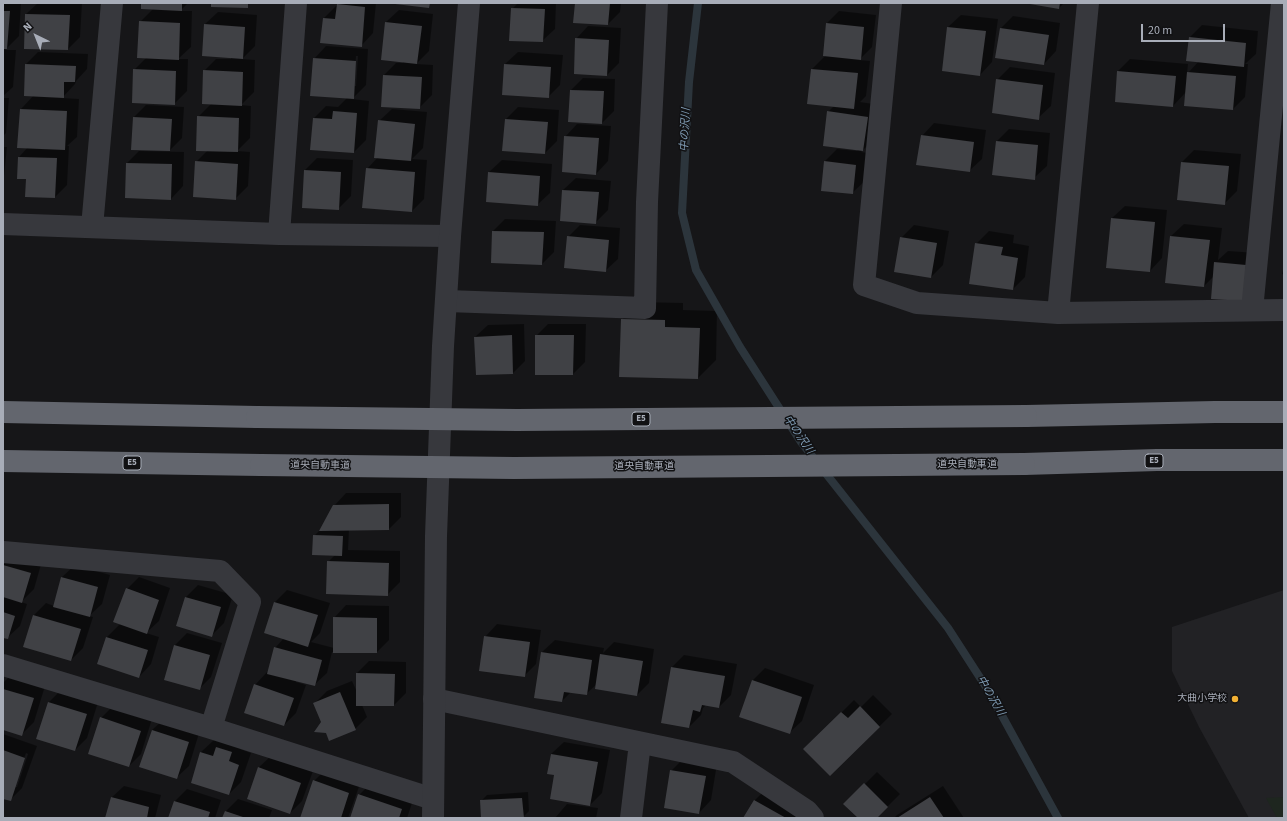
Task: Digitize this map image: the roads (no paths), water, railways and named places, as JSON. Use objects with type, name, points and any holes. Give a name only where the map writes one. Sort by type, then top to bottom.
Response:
[{"type":"highway","name":"E5","points":[[3,412],[517,420],[1026,416],[1284,412]]},
{"type":"highway","name":"道央自動車道","points":[[3,461],[514,468],[1024,464],[1157,460],[1284,460]]},
{"type":"street","points":[[92,227],[112,3]]},
{"type":"street","points":[[279,234],[296,3]]},
{"type":"street","points":[[3,665],[211,728],[433,808],[436,536],[443,346],[450,236],[469,3]]},
{"type":"street","points":[[447,301],[645,308],[647,202],[656,3]]},
{"type":"street","points":[[891,3],[864,285],[917,303],[1058,313],[1284,310]]},
{"type":"street","points":[[1058,313],[1088,3]]},
{"type":"street","points":[[1252,310],[1282,3]]},
{"type":"street","points":[[3,224],[279,234],[450,236]]},
{"type":"street","points":[[3,552],[220,571],[250,602],[211,728]]},
{"type":"street","points":[[434,699],[733,762],[807,811],[813,818]]},
{"type":"street","points":[[631,818],[640,743]]},
{"type":"waterway","name":"中の沢川","points":[[698,3],[689,82],[682,213],[696,270],[740,347],[801,442],[948,628],[988,690],[1058,818]]},
{"type":"place","name":"大曲小学校","points":[[1235,699]]}]
